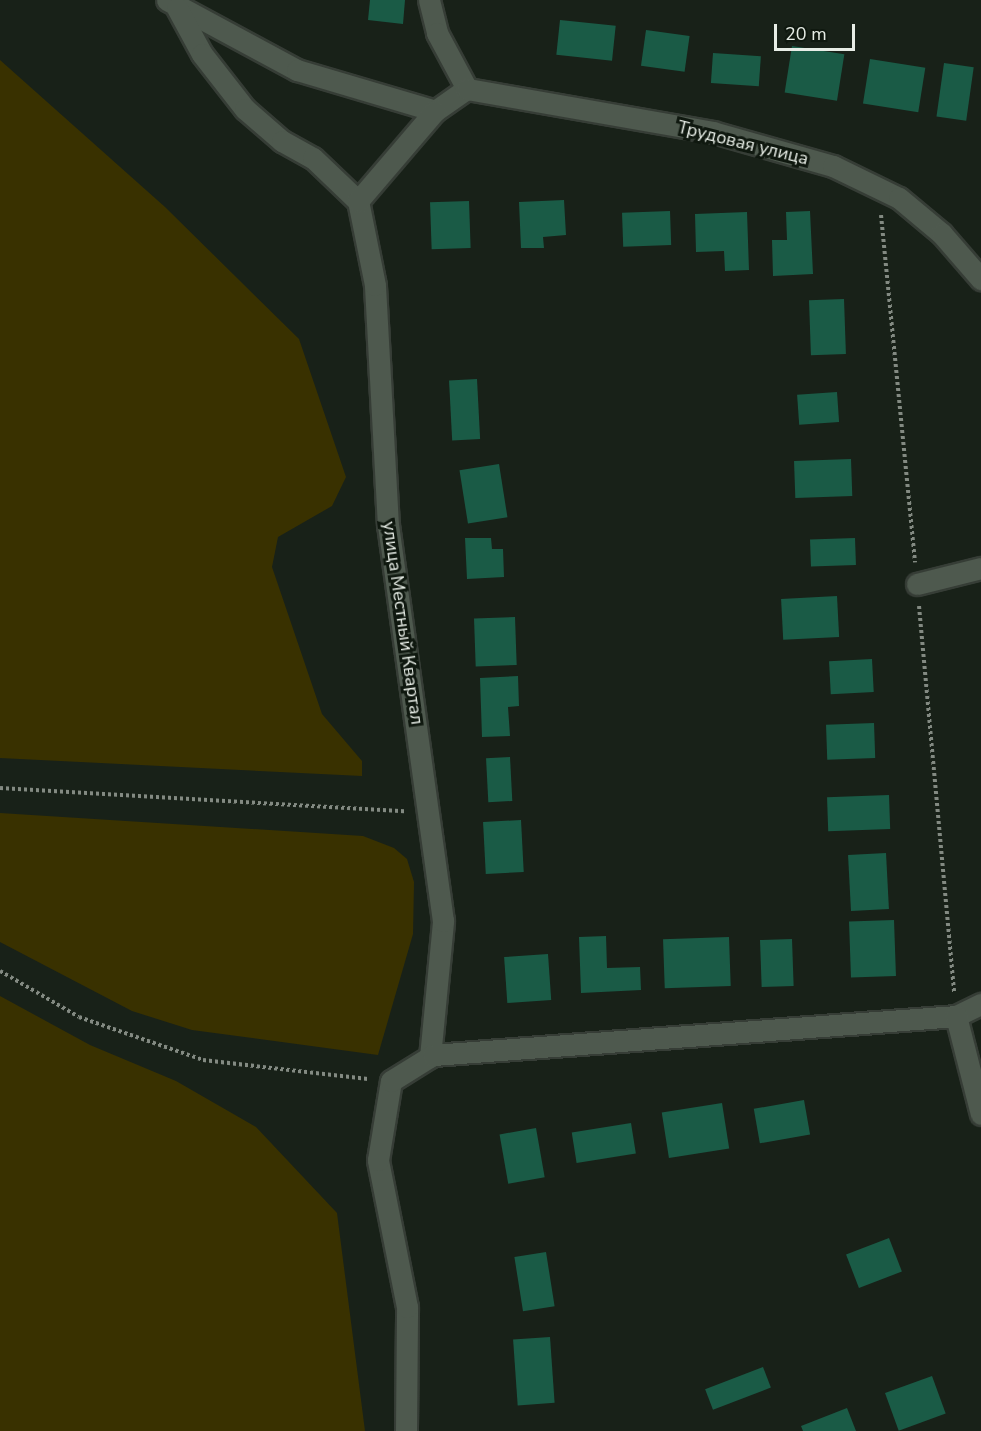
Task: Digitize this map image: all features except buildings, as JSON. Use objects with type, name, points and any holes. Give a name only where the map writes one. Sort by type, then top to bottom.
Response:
[{"type":"street","points":[[171,3],[202,54],[245,109],[282,141],[314,158],[362,196],[435,111],[467,89],[436,33],[429,0]]},
{"type":"street","points":[[171,3],[297,70],[435,111]]},
{"type":"street","name":"Трудовая улица","points":[[467,89],[713,132],[878,184],[942,234],[981,279]]},
{"type":"street","name":"улица Местный Квартал","points":[[362,196],[375,285],[388,526],[430,813],[443,921],[430,1057]]},
{"type":"street","points":[[918,584],[981,568]]},
{"type":"street","points":[[406,1431],[407,1307],[378,1160],[392,1081],[430,1057],[956,1016],[981,1004]]},
{"type":"street","points":[[956,1016],[981,1114]]},
{"type":"path","points":[[878,184],[918,584],[956,1016]]},
{"type":"path","points":[[0,788],[430,813]]},
{"type":"path","points":[[0,971],[79,1017],[203,1060],[392,1081]]},
{"type":"shaded area","points":[[0,60],[165,207],[299,339],[346,477],[332,506],[278,537],[272,567],[322,714],[362,761],[362,776],[0,758]]},
{"type":"shaded area","points":[[0,813],[363,836],[394,848],[407,859],[414,882],[413,934],[378,1055],[192,1030],[132,1011],[0,942]]},
{"type":"shaded area","points":[[0,996],[90,1045],[176,1081],[256,1127],[337,1213],[365,1431],[0,1431]]}]
